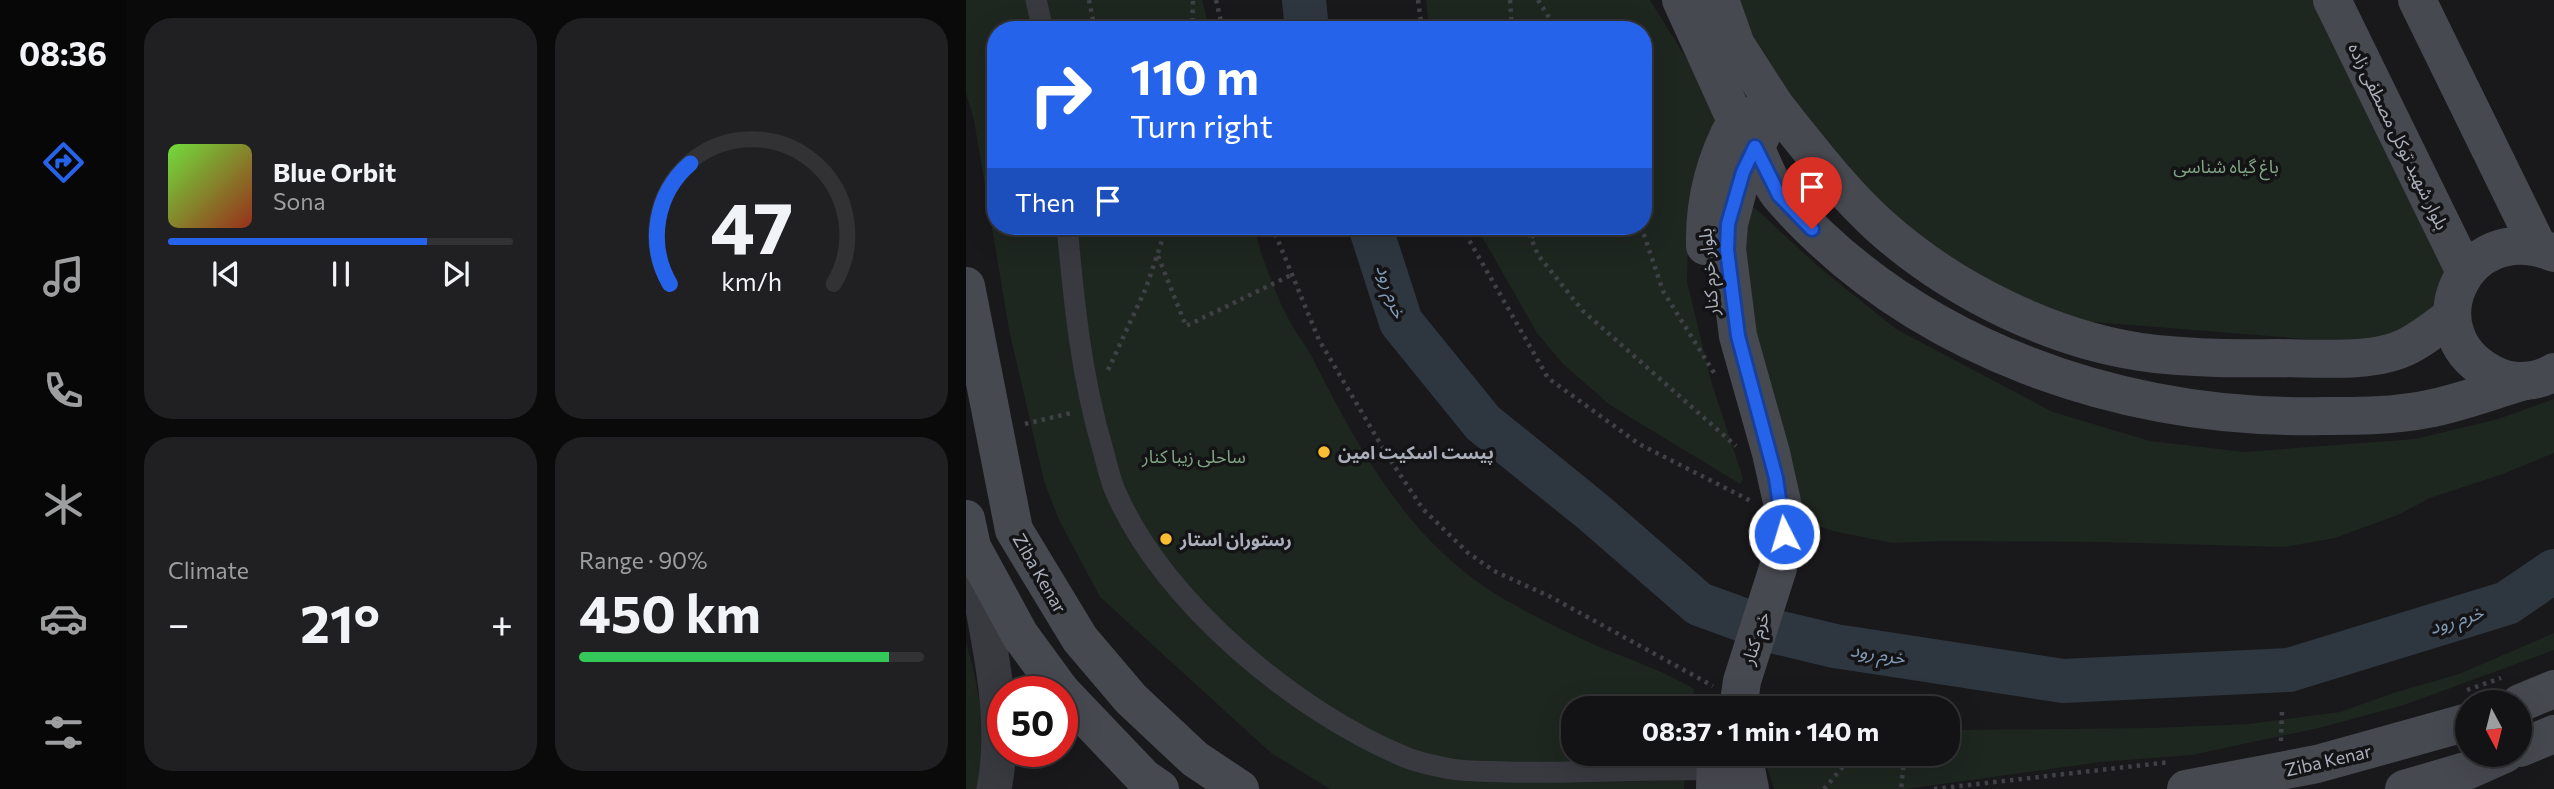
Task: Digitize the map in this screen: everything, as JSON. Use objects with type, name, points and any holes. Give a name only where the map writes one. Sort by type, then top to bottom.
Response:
[{"type":"main road","points":[[1681,0],[1779,195],[1849,264],[1922,316],[1991,351],[2135,399],[2189,409],[2282,417],[2383,415],[2429,409],[2539,377]]},
{"type":"main road","points":[[1720,0],[1736,45],[1776,107],[1811,150],[1881,226],[1935,268],[2017,316],[2095,342],[2155,354],[2255,359],[2365,357],[2407,347],[2452,316]]},
{"type":"main road","name":"بلوار شهید توکل مصطفی زاده","points":[[2332,0],[2465,272]]},
{"type":"main road","points":[[2417,0],[2545,249]]},
{"type":"main road","name":"بلوار خرم کنار","points":[[1766,562],[1750,458],[1716,345],[1709,305],[1704,217],[1724,141],[1746,134],[1776,107]]},
{"type":"main road","name":"بلوار خرم کنار","points":[[1746,134],[1743,172],[1728,224],[1727,250],[1738,336],[1782,502],[1784,534],[1766,562]]},
{"type":"main road","points":[[2539,377],[2503,379],[2493,375],[2467,356],[2456,337],[2452,316],[2455,293],[2465,272],[2480,257],[2497,248],[2517,244],[2545,249]]},
{"type":"main road","name":"Ziba Kenar","points":[[966,286],[1014,530],[1080,639],[1131,699],[1195,759],[1240,789]]},
{"type":"main road","points":[[969,533],[1020,635],[1050,676]]},
{"type":"main road","name":"خرم کنار","points":[[1727,692],[1766,562]]},
{"type":"main road","points":[[2517,688],[2554,689]]},
{"type":"main road","points":[[1078,709],[1144,778],[1160,789]]},
{"type":"main road","name":"Ziba Kenar","points":[[2179,776],[2317,764],[2455,716]]},
{"type":"main road","points":[[2532,743],[2554,734]]},
{"type":"main road","points":[[1722,767],[1750,789]]},
{"type":"main road","points":[[2404,789],[2476,767]]},
{"type":"street","points":[[1036,0],[1041,21]]},
{"type":"street","points":[[1068,235],[1075,323],[1090,408],[1116,494],[1151,556],[1187,598],[1226,638],[1280,683],[1352,732],[1407,758],[1454,769],[1541,773],[1722,767]]},
{"type":"street","points":[[969,533],[997,712],[997,774],[994,789]]},
{"type":"path","points":[[1089,0],[1093,21]]},
{"type":"path","points":[[1192,21],[1193,0]]},
{"type":"path","points":[[1216,0],[1221,21]]},
{"type":"path","points":[[1418,0],[1421,21]]},
{"type":"path","points":[[1510,0],[1511,21]]},
{"type":"path","points":[[1538,0],[1551,21]]},
{"type":"path","points":[[1275,235],[1319,340],[1387,455],[1423,509],[1467,552],[1494,571],[1551,597],[1727,692]]},
{"type":"path","points":[[1466,235],[1548,378],[1639,444],[1758,504]]},
{"type":"path","points":[[1534,235],[1531,237],[1538,255],[1583,311],[1750,458]]},
{"type":"path","points":[[1644,235],[1663,290],[1693,343],[1730,397]]},
{"type":"path","points":[[1157,255],[1186,326],[1291,275]]},
{"type":"path","points":[[2282,710],[2281,744],[2295,740]]},
{"type":"path","points":[[1824,789],[1852,756],[1904,760],[1901,789]]},
{"type":"path","points":[[1934,789],[2179,776]]},
{"type":"green space","name":"ساحلی زیبا کنار","points":[[966,0],[1202,0],[1208,21],[987,21],[987,198],[974,120],[966,93]]},
{"type":"green space","points":[[1426,0],[1650,0],[1719,111],[1688,243],[1687,281],[1711,381],[1743,478],[1740,484],[1610,405],[1563,364],[1537,333],[1481,235],[1652,235],[1652,21],[1428,21]]},
{"type":"green space","name":"باغ گیاه شناسی","points":[[1732,0],[2332,0],[2465,272],[2407,347],[2017,316],[1810,150]]},
{"type":"green space","points":[[1750,207],[1755,208],[1819,267],[1896,329],[2053,412],[2150,441],[2245,452],[2415,439],[2498,419],[2554,399],[2554,453],[2503,474],[2430,498],[2398,515],[2335,538],[2284,547],[2100,542],[1892,543],[1833,531],[1808,523],[1804,518],[1786,448],[1739,293]]},
{"type":"green space","name":"ساحلی زیبا کنار","points":[[993,235],[1256,235],[1282,305],[1348,425],[1385,485],[1406,514],[1430,540],[1456,565],[1516,606],[1694,689],[1693,696],[1561,696],[1561,766],[1686,766],[1684,789],[1330,789],[1271,753],[1100,597],[1059,520],[1044,481],[1009,330]]},
{"type":"green space","points":[[2554,633],[2554,650],[2404,705],[2319,728],[2192,755],[2101,762],[1906,789],[1774,789],[1767,766],[1960,766],[1960,730],[2249,724],[2340,712],[2459,674]]},
{"type":"green space","points":[[966,643],[975,677],[983,735],[979,789],[966,789]]},
{"type":"waterway","name":"خرم رود","points":[[1304,0],[1306,21]]},
{"type":"waterway","name":"خرم رود","points":[[1373,235],[1401,322],[1483,423],[1592,511],[1699,604],[1776,632],[1835,646],[2063,681],[2289,670],[2507,603],[2554,571]]},
{"type":"place","name":"پیست اسکیت امین","points":[[1324,452]]},
{"type":"place","name":"رستوران استار","points":[[1166,539]]},
{"type":"route","points":[[1784,534],[1782,502],[1738,336],[1727,250],[1728,224],[1743,172],[1755,147],[1779,195],[1812,229]]}]
